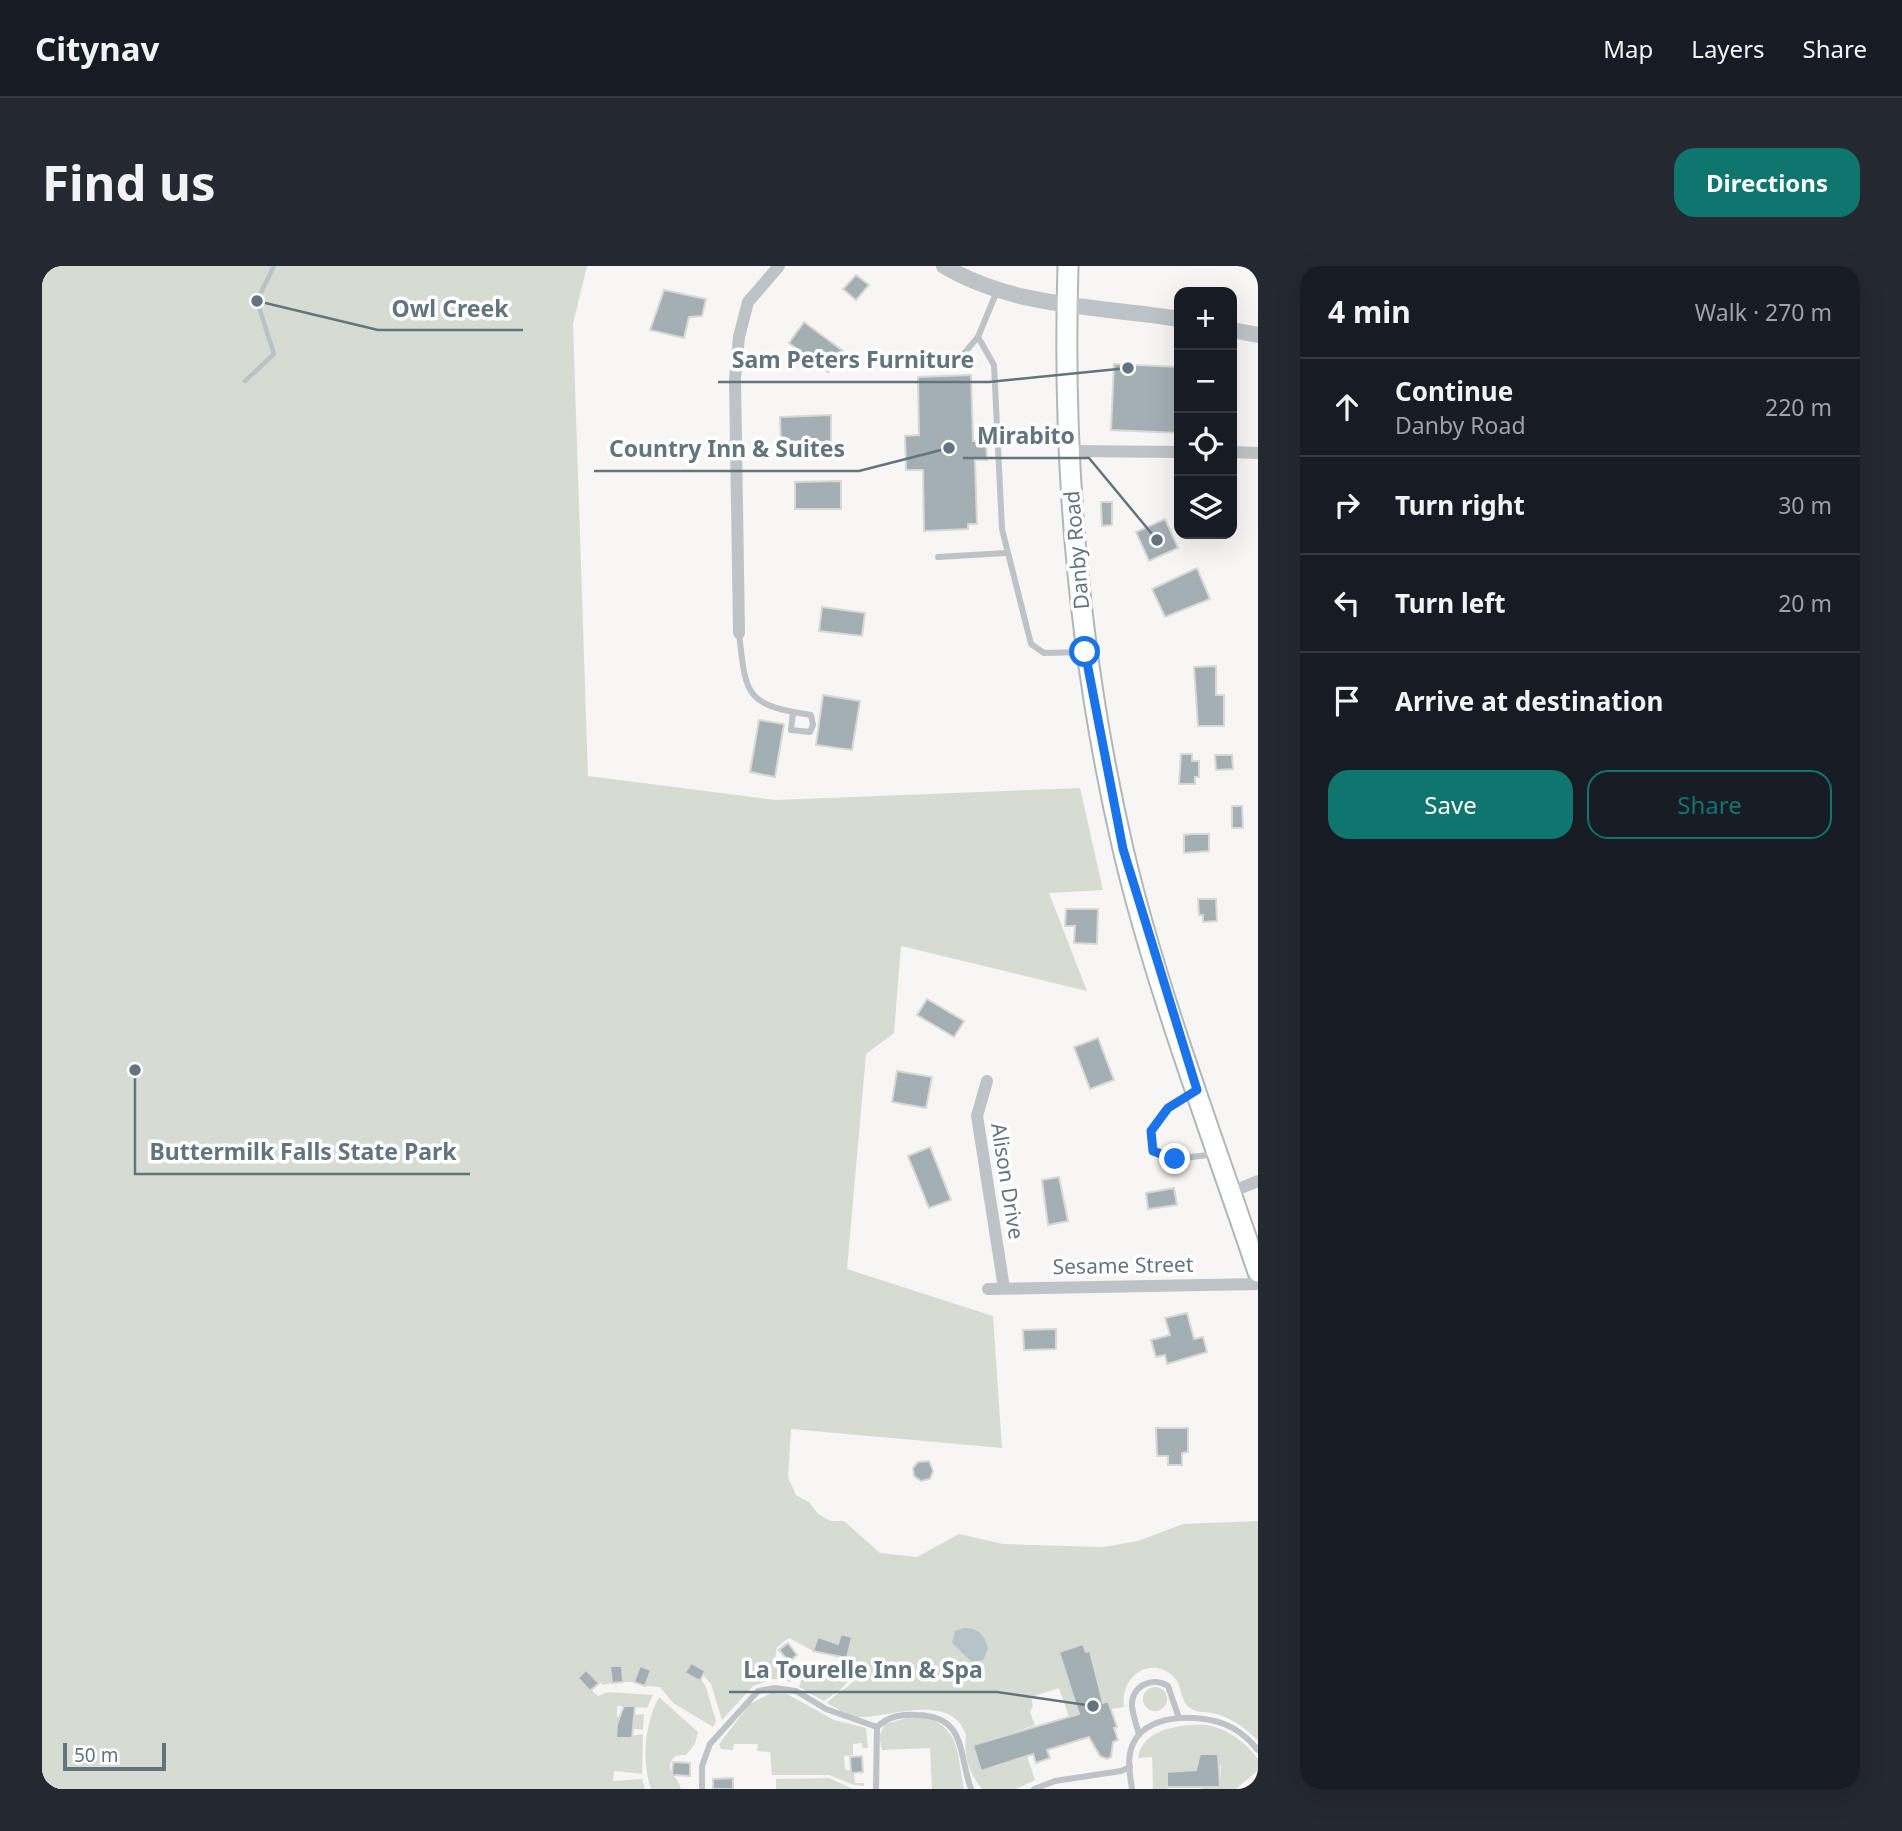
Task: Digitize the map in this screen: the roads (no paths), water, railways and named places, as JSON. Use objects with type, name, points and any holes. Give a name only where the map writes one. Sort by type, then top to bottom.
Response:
[{"type":"main road","name":"Danby Road","points":[[1068,266],[1070,451],[1085,652],[1123,849],[1197,1090],[1258,1272]]},
{"type":"street","points":[[739,633],[735,379],[738,337],[748,302],[779,266]]},
{"type":"street","points":[[944,266],[997,291],[1174,318]]},
{"type":"street","points":[[1237,331],[1258,335]]},
{"type":"street","points":[[1070,451],[1174,452]]},
{"type":"street","points":[[1237,453],[1258,453]]},
{"type":"street","name":"Alison Drive","points":[[987,1081],[977,1116],[1004,1288]]},
{"type":"street","points":[[1231,1192],[1258,1181]]},
{"type":"street","name":"Sesame Street","points":[[988,1289],[1258,1284]]},
{"type":"lane","points":[[961,357],[978,337],[997,291]]},
{"type":"lane","points":[[978,337],[993,365],[1002,529],[1031,644],[1044,653],[1085,652]]},
{"type":"lane","points":[[938,557],[1006,553]]},
{"type":"lane","points":[[739,633],[744,679],[754,699],[770,708],[793,713]]},
{"type":"lane","points":[[1197,1090],[1168,1108],[1158,1119],[1151,1131],[1153,1151],[1160,1156],[1175,1159],[1218,1153]]},
{"type":"lane","points":[[1139,1735],[1132,1706],[1137,1689],[1144,1684],[1161,1682],[1168,1686],[1179,1718]]},
{"type":"lane","points":[[702,1789],[702,1766],[710,1744],[758,1691],[775,1688],[796,1691],[826,1709],[877,1727]]},
{"type":"lane","points":[[876,1789],[877,1727],[886,1719],[903,1714],[928,1715],[946,1720],[955,1729],[971,1789]]},
{"type":"lane","points":[[1132,1789],[1132,1747],[1139,1735],[1152,1726],[1179,1718],[1206,1719],[1226,1724],[1250,1740],[1258,1750]]},
{"type":"lane","points":[[1034,1789],[1055,1781],[1121,1772],[1130,1767]]},
{"type":"lane","points":[[1249,1789],[1258,1781]]},
{"type":"waterway","points":[[245,381],[274,354],[257,301],[274,266]]},
{"type":"place","name":"Owl Creek","points":[[257,301]]},
{"type":"place","name":"Sam Peters Furniture","points":[[1128,368]]},
{"type":"place","name":"Country Inn & Suites","points":[[949,448]]},
{"type":"place","name":"Mirabito","points":[[1157,540]]},
{"type":"place","name":"Buttermilk Falls State Park","points":[[135,1070]]},
{"type":"place","name":"La Tourelle Inn & Spa","points":[[1093,1706]]}]
